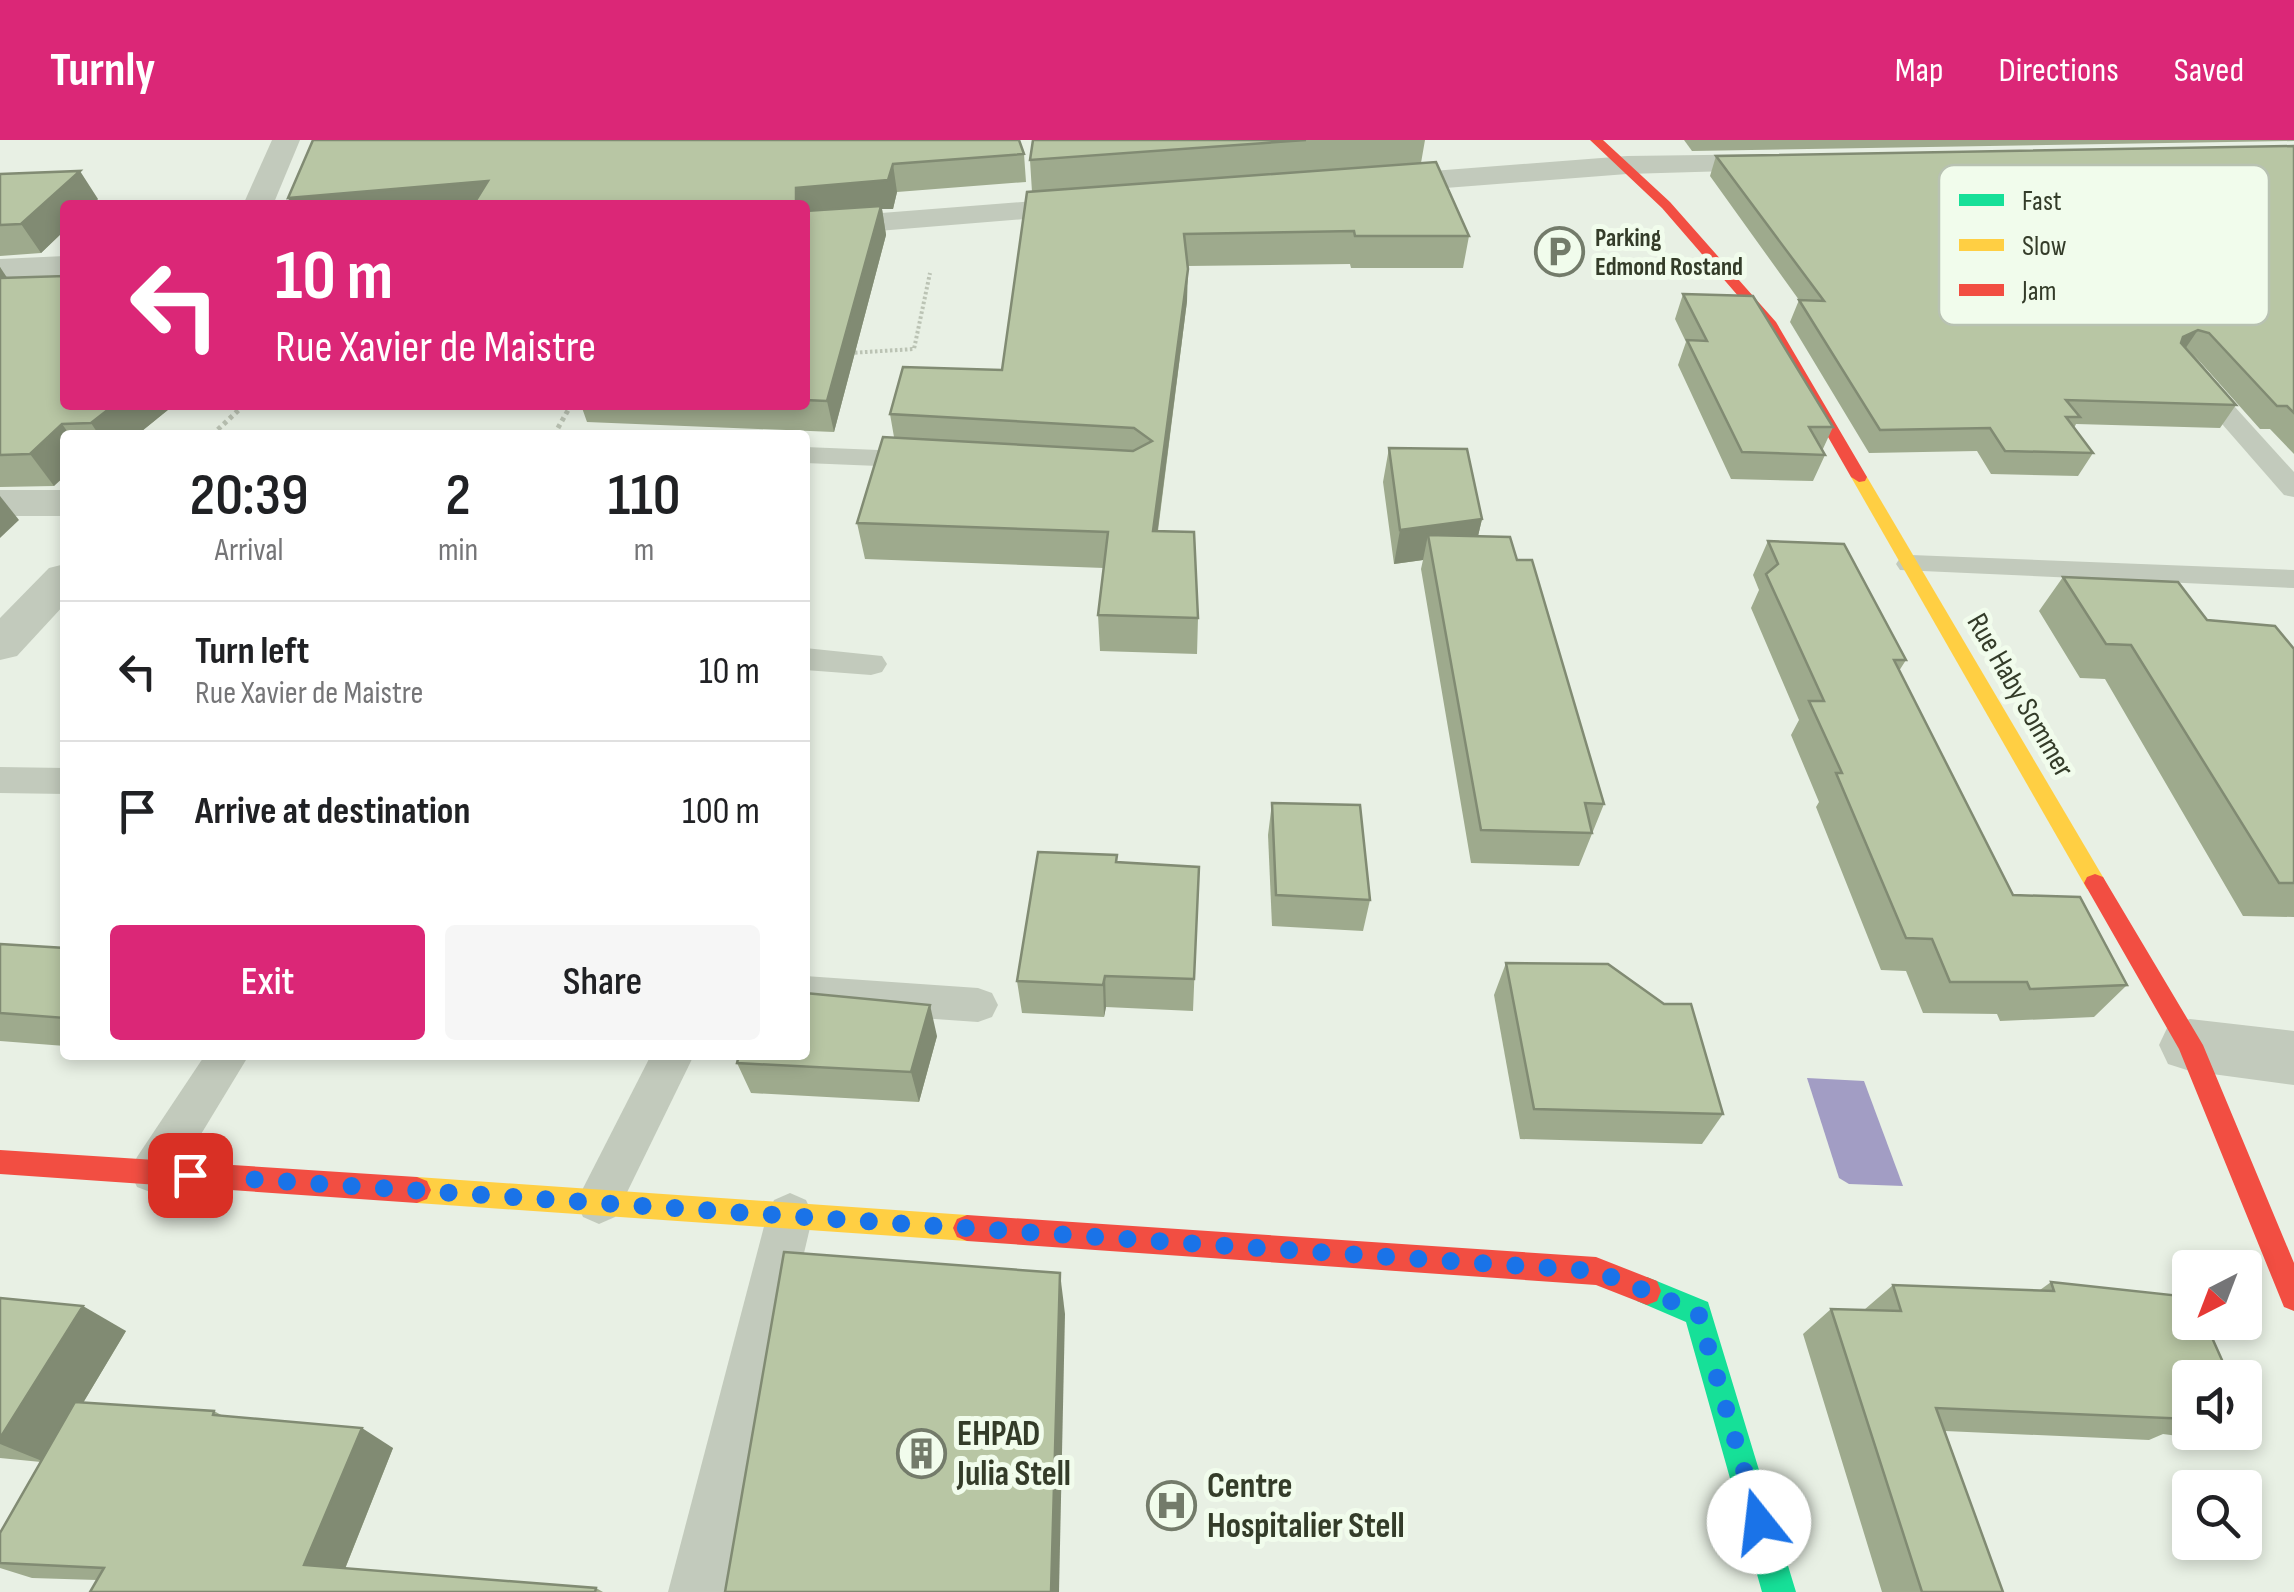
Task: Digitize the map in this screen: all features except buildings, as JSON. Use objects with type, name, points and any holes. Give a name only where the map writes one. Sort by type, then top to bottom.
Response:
[{"type":"street","points":[[260,200],[286,140]]},
{"type":"street","name":"Rue Haby Sommer","points":[[1596,140],[1688,228],[1771,325],[2190,1045],[2294,1298]]},
{"type":"street","points":[[1340,187],[1626,165],[1819,162]]},
{"type":"street","points":[[810,228],[1124,204]]},
{"type":"street","points":[[0,269],[60,266]]},
{"type":"street","points":[[0,503],[60,502]]},
{"type":"street","points":[[0,646],[60,583]]},
{"type":"street","points":[[2190,1045],[2294,1058]]},
{"type":"street","points":[[0,1162],[1596,1271],[1698,1312],[1779,1592]]},
{"type":"lane","points":[[2182,363],[2294,489]]},
{"type":"lane","points":[[810,455],[956,462]]},
{"type":"lane","points":[[1910,564],[2294,579]]},
{"type":"lane","points":[[810,659],[871,664]]},
{"type":"lane","points":[[0,780],[60,781]]},
{"type":"lane","points":[[810,993],[978,1005]]},
{"type":"lane","points":[[153,1172],[225,1060]]},
{"type":"lane","points":[[599,1202],[670,1060]]},
{"type":"lane","points":[[696,1592],[790,1215]]},
{"type":"path","points":[[842,353],[914,349],[940,218]]},
{"type":"path","points":[[217,430],[239,410]]},
{"type":"shaded area","points":[[1807,1078],[1864,1081],[1903,1186],[1849,1184],[1839,1178]]},
{"type":"traffic: fast","points":[[1647,1291],[1698,1312],[1779,1592]]},
{"type":"traffic: slow","points":[[1859,477],[2095,883]]},
{"type":"traffic: slow","points":[[417,1190],[967,1228]]},
{"type":"traffic: jam","points":[[1596,140],[1666,205],[1771,325],[1859,477]]},
{"type":"traffic: jam","points":[[2095,883],[2190,1045],[2294,1297]]},
{"type":"traffic: jam","points":[[0,1162],[417,1190]]},
{"type":"traffic: jam","points":[[967,1228],[1596,1271],[1647,1291]]},
{"type":"place","name":"Parking Edmond Rostand","points":[[1560,251]]},
{"type":"place","name":"EHPAD Julia Stell","points":[[922,1453]]},
{"type":"place","name":"Centre Hospitalier Stell","points":[[1172,1505]]},
{"type":"route","points":[[190,1175],[1596,1271],[1698,1312],[1759,1522]]}]
